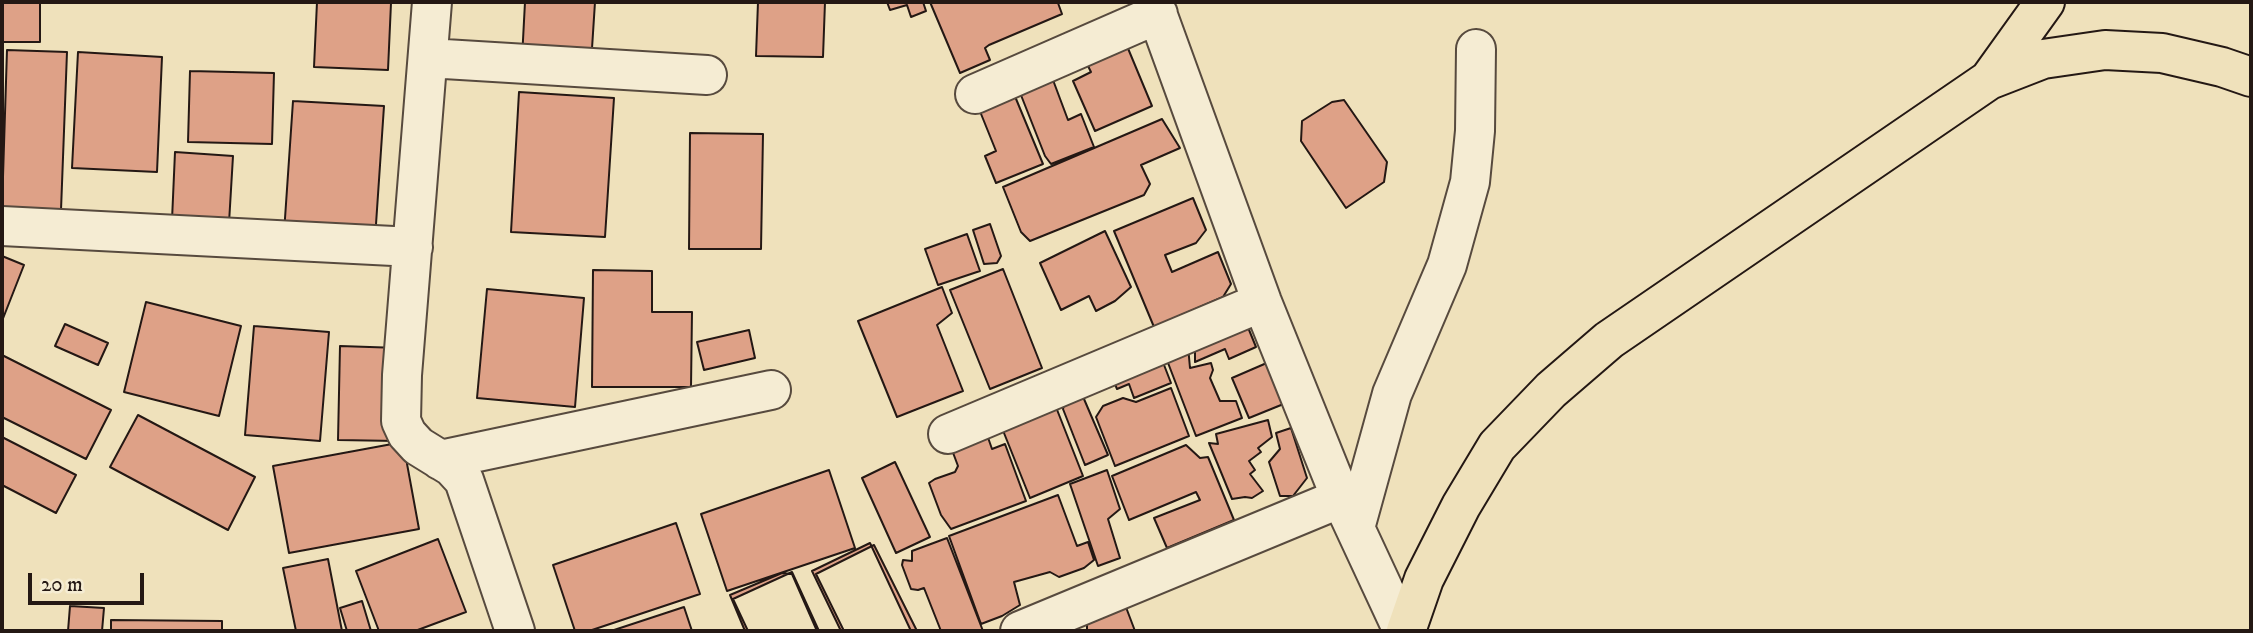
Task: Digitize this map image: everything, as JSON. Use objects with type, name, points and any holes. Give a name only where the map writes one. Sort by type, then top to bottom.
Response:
[{"type":"highway","points":[[1989,80],[2045,2]]},
{"type":"highway","points":[[1405,631],[1424,579],[1461,506],[1497,446],[1551,390],[1609,340],[1989,80],[2043,59],[2105,50],[2162,53],[2222,67],[2251,77]]},
{"type":"street","points":[[432,2],[402,375],[401,421],[407,434],[418,446],[460,474],[464,480],[515,631]]},
{"type":"street","points":[[975,94],[1155,8],[1262,302],[1348,513],[1405,631]]},
{"type":"street","points":[[1020,631],[1348,513],[1392,394],[1447,265],[1470,182],[1475,131],[1476,49]]},
{"type":"street","points":[[428,58],[707,75]]},
{"type":"street","points":[[2,226],[412,247]]},
{"type":"street","points":[[948,434],[1262,302]]},
{"type":"street","points":[[440,460],[771,390]]},
{"type":"building","points":[[2,2],[40,2],[40,42],[2,42]]},
{"type":"building","points":[[317,2],[391,3],[388,70],[314,67]]},
{"type":"building","points":[[525,2],[595,2],[591,64],[522,59]]},
{"type":"building","points":[[758,2],[825,2],[823,57],[756,56]]},
{"type":"building","points":[[887,2],[923,2],[926,11],[911,17],[907,5],[890,10]]},
{"type":"building","points":[[930,2],[1060,2],[1058,3],[1062,14],[989,45],[985,48],[990,60],[960,73]]},
{"type":"building","points":[[1127,46],[1152,106],[1095,131],[1073,81],[1091,72],[1087,64]]},
{"type":"building","points":[[7,50],[67,52],[61,210],[2,208]]},
{"type":"building","points":[[78,52],[162,57],[157,172],[72,168]]},
{"type":"building","points":[[190,71],[274,73],[272,144],[188,142]]},
{"type":"building","points":[[1050,72],[1068,120],[1081,114],[1094,147],[1051,164],[1045,156],[1017,85]]},
{"type":"building","points":[[519,92],[614,98],[605,237],[511,232]]},
{"type":"building","points":[[1014,94],[1043,164],[996,183],[985,156],[996,151],[975,99]]},
{"type":"building","points":[[1344,100],[1387,162],[1384,182],[1346,208],[1301,141],[1302,121],[1332,102]]},
{"type":"building","points":[[293,101],[384,106],[375,239],[284,233]]},
{"type":"building","points":[[1162,119],[1180,148],[1141,165],[1150,184],[1144,195],[1030,241],[1021,232],[1003,187]]},
{"type":"building","points":[[690,133],[763,134],[761,249],[689,249]]},
{"type":"building","points":[[175,152],[233,156],[229,223],[172,220]]},
{"type":"building","points":[[1193,198],[1206,230],[1196,243],[1165,255],[1172,272],[1218,252],[1231,284],[1223,297],[1154,327],[1114,231]]},
{"type":"building","points":[[990,224],[1001,256],[997,263],[984,264],[973,230]]},
{"type":"building","points":[[1105,231],[1131,287],[1115,301],[1096,311],[1089,296],[1061,310],[1040,263]]},
{"type":"building","points":[[967,234],[980,271],[938,285],[925,249]]},
{"type":"building","points":[[2,256],[24,265],[2,321]]},
{"type":"building","points":[[1003,269],[1042,368],[990,389],[950,290]]},
{"type":"building","points":[[593,270],[652,271],[652,312],[692,312],[691,387],[592,387]]},
{"type":"building","points":[[942,287],[952,313],[937,325],[963,391],[897,417],[858,321]]},
{"type":"building","points":[[487,289],[584,298],[575,407],[477,398]]},
{"type":"building","points":[[146,302],[241,326],[219,416],[124,392]]},
{"type":"building","points":[[1245,320],[1256,347],[1229,359],[1225,349],[1195,362],[1195,342]]},
{"type":"building","points":[[65,324],[108,343],[98,365],[55,346]]},
{"type":"building","points":[[254,326],[329,332],[320,441],[245,435]]},
{"type":"building","points":[[749,330],[755,358],[704,370],[697,342]]},
{"type":"building","points":[[340,346],[399,348],[397,441],[338,440]]},
{"type":"building","points":[[1188,346],[1190,368],[1211,363],[1213,370],[1210,378],[1220,401],[1236,401],[1242,418],[1196,436],[1165,355]]},
{"type":"building","points":[[1159,352],[1171,383],[1134,398],[1129,384],[1117,389],[1112,377]]},
{"type":"building","points":[[2,355],[111,410],[86,459],[2,417]]},
{"type":"building","points":[[1269,362],[1286,403],[1249,418],[1232,378]]},
{"type":"building","points":[[1171,388],[1189,436],[1115,466],[1096,417],[1103,406],[1123,398],[1136,402]]},
{"type":"building","points":[[1068,389],[1081,392],[1108,455],[1085,465],[1063,409]]},
{"type":"building","points":[[1054,402],[1083,476],[1030,498],[1000,423]]},
{"type":"building","points":[[138,415],[255,477],[228,530],[110,467]]},
{"type":"building","points":[[1268,420],[1272,437],[1258,448],[1261,452],[1249,461],[1255,470],[1250,474],[1263,491],[1252,498],[1232,499],[1209,443],[1218,444],[1216,434]]},
{"type":"building","points":[[1291,428],[1307,478],[1293,496],[1280,496],[1269,462],[1280,449],[1276,433]]},
{"type":"building","points":[[985,429],[992,449],[1005,444],[1026,501],[951,529],[941,515],[929,483],[955,472],[958,466],[949,442]]},
{"type":"building","points":[[2,437],[76,475],[56,513],[2,485]]},
{"type":"building","points":[[403,442],[419,529],[289,553],[273,466]]},
{"type":"building","points":[[1186,445],[1200,458],[1208,457],[1234,520],[1167,548],[1154,518],[1200,500],[1196,492],[1129,520],[1112,476]]},
{"type":"building","points":[[895,462],[930,537],[896,553],[862,478]]},
{"type":"building","points":[[829,470],[855,548],[727,591],[701,514]]},
{"type":"building","points":[[1107,470],[1120,509],[1108,519],[1120,558],[1098,566],[1070,484]]},
{"type":"building","points":[[1058,495],[1077,546],[1088,542],[1094,560],[1084,568],[1059,577],[1050,572],[1014,582],[1020,605],[981,624],[949,536]]},
{"type":"building","points":[[676,523],[700,594],[589,631],[575,631],[553,565]]},
{"type":"building","points":[[947,538],[983,631],[941,631],[924,588],[911,589],[902,565],[903,560],[912,561],[912,551]]},
{"type":"building","points":[[438,539],[466,612],[415,631],[379,631],[356,571]]},
{"type":"building","points":[[870,543],[911,631],[841,631],[812,571]]},
{"type":"building","points":[[874,545],[917,631],[844,631],[816,574]]},
{"type":"building","points":[[328,559],[342,631],[296,631],[283,568]]},
{"type":"building","points":[[792,572],[819,631],[748,631],[733,599]]},
{"type":"building","points":[[782,573],[792,574],[817,631],[745,631],[730,595]]},
{"type":"building","points":[[362,601],[371,631],[347,631],[340,608]]},
{"type":"building","points":[[1124,602],[1135,631],[1087,631],[1087,622]]},
{"type":"building","points":[[70,606],[104,608],[102,631],[68,631]]},
{"type":"building","points":[[684,607],[692,631],[611,631]]},
{"type":"building","points":[[111,620],[222,621],[222,631],[111,631]]}]
